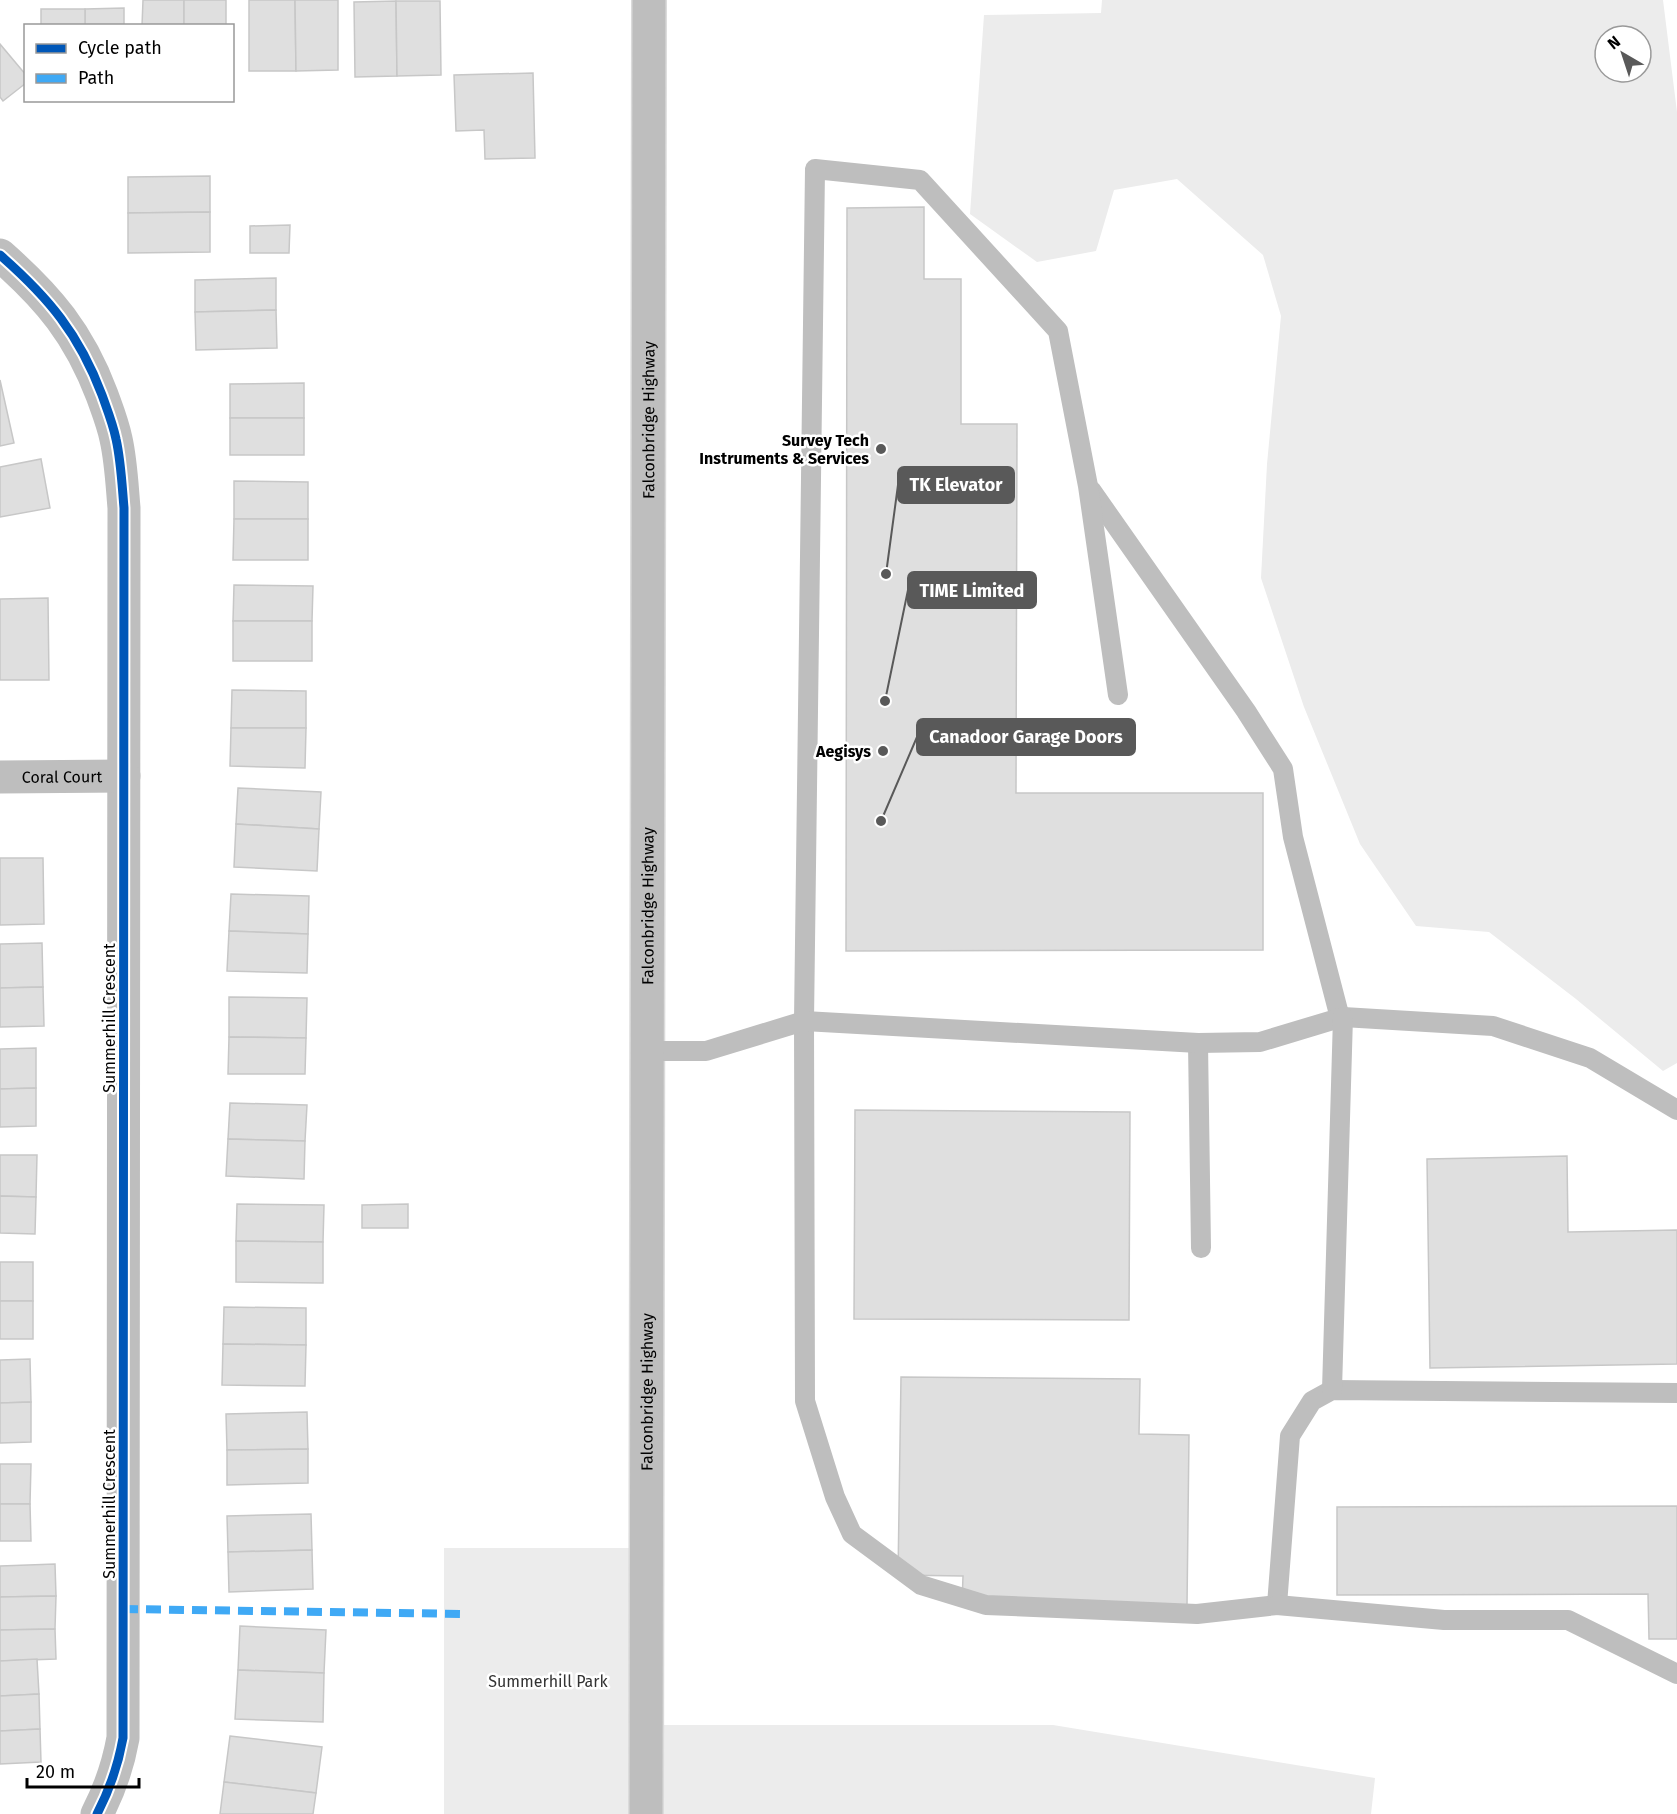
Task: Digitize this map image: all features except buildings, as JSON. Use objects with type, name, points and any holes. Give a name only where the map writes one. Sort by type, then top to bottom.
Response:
[{"type":"main road","name":"Falconbridge Highway","points":[[646,1814],[649,0]]},
{"type":"main road","name":"Summerhill Crescent","points":[[0,255],[52,306],[72,333],[92,368],[116,438],[124,508],[123,1738],[110,1789],[97,1814]]},
{"type":"main road","name":"Coral Court","points":[[0,777],[124,776]]},
{"type":"lane","points":[[1118,695],[1088,486],[1058,331],[920,180],[815,169],[804,1021],[805,1401],[835,1497],[852,1534],[921,1586],[986,1605],[1197,1614],[1276,1605],[1444,1620],[1568,1620],[1677,1674]]},
{"type":"lane","points":[[1088,486],[1246,711],[1282,769],[1293,837],[1342,1017],[1332,1390]]},
{"type":"lane","points":[[648,1051],[706,1051],[804,1021],[1198,1043],[1260,1042],[1342,1017],[1493,1026],[1590,1058],[1677,1110]]},
{"type":"lane","points":[[1198,1043],[1201,1248]]},
{"type":"lane","points":[[1276,1605],[1290,1437],[1312,1401],[1332,1390],[1677,1393]]},
{"type":"green space","points":[[1102,0],[1663,0],[1677,112],[1677,1063],[1663,1071],[1576,999],[1489,932],[1416,926],[1360,844],[1304,707],[1261,578],[1267,464],[1281,316],[1263,255],[1177,179],[1114,190],[1096,251],[1037,262],[970,214],[984,15],[1101,13]]},
{"type":"green space","name":"Summerhill Park","points":[[444,1548],[651,1548],[651,1725],[1053,1725],[1375,1778],[1371,1814],[444,1814]]},
{"type":"marked path","points":[[123,1609],[466,1614]]},
{"type":"cycle path","points":[[0,255],[33,286],[61,318],[73,335],[93,373],[115,433],[124,508],[123,1738],[113,1777],[97,1814]]},
{"type":"place","name":"Survey Tech Instruments & Services","points":[[881,449]]},
{"type":"place","name":"TK Elevator","points":[[886,574]]},
{"type":"place","name":"TIME Limited","points":[[885,701]]},
{"type":"place","name":"Aegisys","points":[[883,751]]},
{"type":"place","name":"Canadoor Garage Doors","points":[[881,821]]}]
